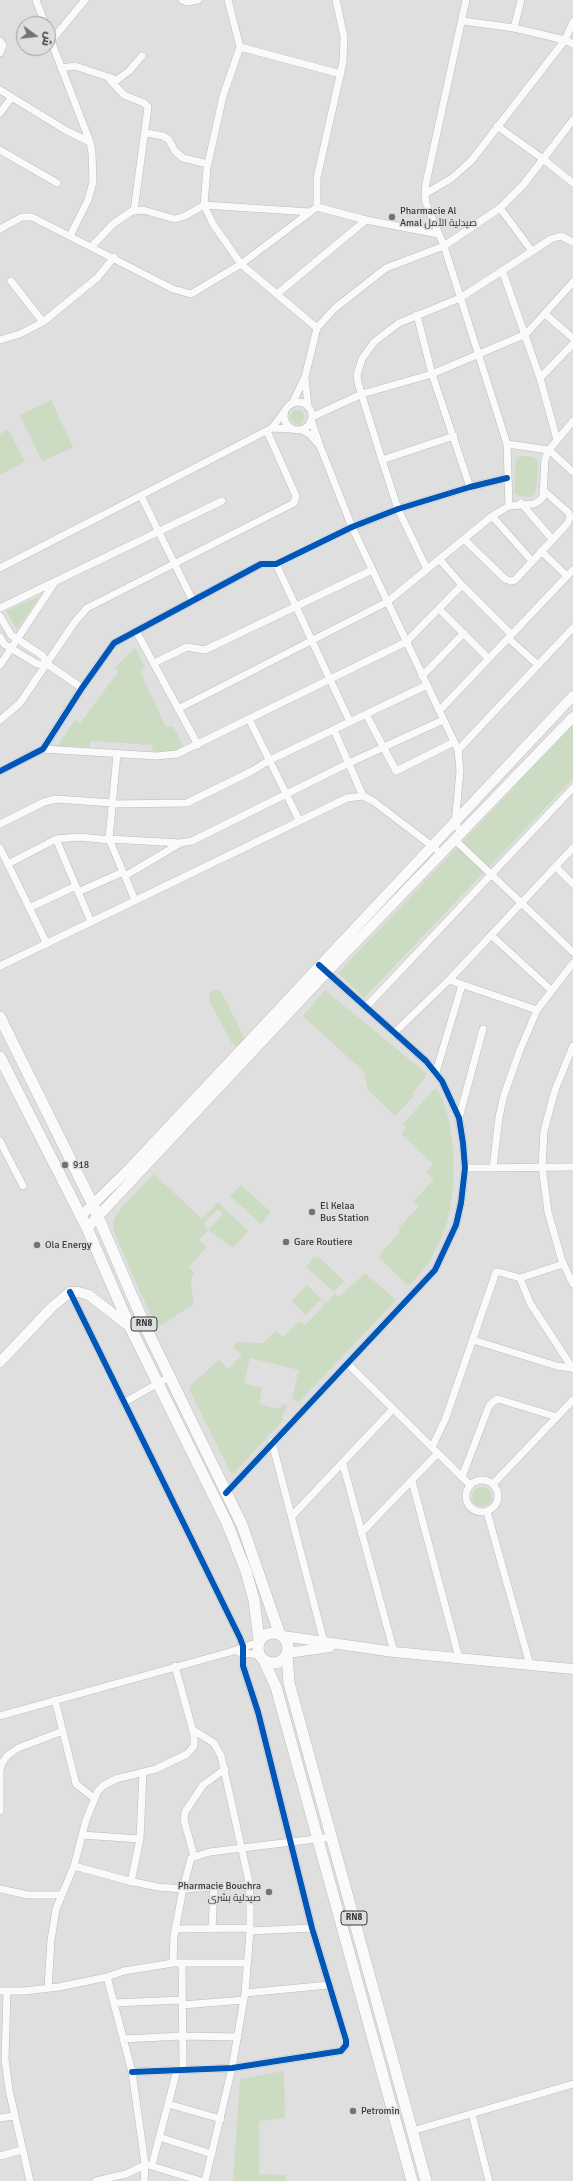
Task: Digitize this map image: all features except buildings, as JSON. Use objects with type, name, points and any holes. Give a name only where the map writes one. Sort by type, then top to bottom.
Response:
[{"type":"main road","points":[[81,1216],[454,824],[573,696]]},
{"type":"main road","points":[[86,1228],[327,972],[459,837],[573,717]]},
{"type":"main road","name":"RN8","points":[[0,1017],[98,1215],[145,1326],[226,1493],[251,1549],[270,1611],[281,1635],[288,1645],[287,1654],[290,1683],[426,2181]]},
{"type":"main road","name":"RN8","points":[[0,1058],[81,1216],[130,1327],[227,1523],[246,1571],[256,1615],[259,1641],[258,1651],[276,1687],[412,2181]]},
{"type":"main road","points":[[0,1362],[52,1307],[70,1292],[78,1292],[89,1295],[130,1327],[145,1326]]},
{"type":"main road","points":[[256,1615],[270,1611]]},
{"type":"main road","points":[[259,1641],[268,1634],[281,1635],[394,1652],[573,1670]]},
{"type":"main road","points":[[262,1658],[276,1663],[287,1654],[319,1648],[350,1646]]},
{"type":"main road","points":[[276,1687],[290,1683]]},
{"type":"street","points":[[36,0],[42,16]]},
{"type":"street","points":[[56,35],[85,0]]},
{"type":"street","points":[[182,0],[187,2],[198,0]]},
{"type":"street","points":[[228,0],[240,47],[223,96],[208,164],[204,205],[213,224],[241,264],[317,328]]},
{"type":"street","points":[[317,207],[317,178],[343,62],[344,37],[336,0]]},
{"type":"street","points":[[466,0],[463,21],[426,183],[425,194],[426,203],[444,246],[507,444],[509,506]]},
{"type":"street","points":[[514,28],[521,0]]},
{"type":"street","points":[[463,21],[514,28],[565,40],[573,44]]},
{"type":"street","points":[[425,194],[462,170],[565,40],[573,22]]},
{"type":"street","points":[[0,41],[3,44],[0,53]]},
{"type":"street","points":[[240,47],[282,60],[341,74]]},
{"type":"street","points":[[56,54],[90,142],[94,167],[93,182],[88,200],[70,236]]},
{"type":"street","points":[[61,68],[75,66],[110,80],[117,80],[121,78],[142,56]]},
{"type":"street","points":[[110,80],[124,95],[144,103],[148,107],[146,133],[134,211]]},
{"type":"street","points":[[0,90],[66,131],[90,142]]},
{"type":"street","points":[[0,113],[12,98]]},
{"type":"street","points":[[0,568],[269,430],[285,410],[292,404],[304,377],[317,328],[353,292],[386,268],[444,246],[500,208],[524,184],[573,120]]},
{"type":"street","points":[[497,126],[573,184]]},
{"type":"street","points":[[146,133],[163,136],[169,140],[175,151],[184,158],[208,164]]},
{"type":"street","points":[[0,150],[57,183]]},
{"type":"street","points":[[92,246],[112,224],[122,216],[134,211],[143,210],[175,219],[185,216],[204,205],[310,212]]},
{"type":"street","points":[[1,228],[16,219],[27,216],[114,257],[173,289],[191,294],[241,264],[317,207]]},
{"type":"street","points":[[317,207],[366,220],[438,234]]},
{"type":"street","points":[[500,208],[532,251]]},
{"type":"street","points":[[277,294],[366,220]]},
{"type":"street","points":[[428,569],[398,509],[362,394],[357,375],[366,351],[387,331],[417,315],[460,298],[557,236],[565,236],[573,242]]},
{"type":"street","points":[[0,340],[20,334],[43,322],[97,278],[114,257]]},
{"type":"street","points":[[502,270],[526,334],[557,440]]},
{"type":"street","points":[[11,281],[43,322]]},
{"type":"street","points":[[302,430],[309,424],[312,418],[362,394],[432,374],[526,334],[573,282]]},
{"type":"street","points":[[545,314],[573,338]]},
{"type":"street","points":[[417,315],[432,374],[470,487]]},
{"type":"street","points":[[540,378],[573,344]]},
{"type":"street","points":[[304,377],[308,407],[320,446],[352,527],[458,750],[460,771],[454,824],[459,837],[490,874],[573,952]]},
{"type":"street","points":[[292,404],[300,402],[308,407]]},
{"type":"street","points":[[285,410],[286,423],[292,429]]},
{"type":"street","points":[[178,709],[387,602],[465,540],[492,516],[509,506],[534,504],[539,501],[543,497],[544,490],[545,459],[549,450],[573,421]]},
{"type":"street","points":[[269,430],[302,430],[309,434],[320,446]]},
{"type":"street","points":[[0,720],[20,702],[74,622],[87,608],[294,503],[296,496],[269,430]]},
{"type":"street","points":[[382,460],[454,436]]},
{"type":"street","points":[[507,444],[549,450],[573,472]]},
{"type":"street","points":[[0,771],[43,749],[82,688],[114,644],[136,631],[261,564],[276,564],[352,527],[398,509],[470,487],[507,478]]},
{"type":"street","points":[[465,540],[509,581],[515,580],[567,524],[570,515],[544,490]]},
{"type":"street","points":[[141,496],[193,601]]},
{"type":"street","points":[[0,608],[222,501]]},
{"type":"street","points":[[521,504],[552,539]]},
{"type":"street","points":[[492,516],[532,561]]},
{"type":"street","points":[[541,551],[567,576]]},
{"type":"street","points":[[440,560],[462,586],[538,665]]},
{"type":"street","points":[[276,564],[329,680],[350,722]]},
{"type":"street","points":[[154,663],[187,647],[205,650],[372,570]]},
{"type":"street","points":[[439,711],[573,570]]},
{"type":"street","points":[[0,665],[56,581]]},
{"type":"street","points":[[43,749],[166,756],[177,754],[406,642],[462,586]]},
{"type":"street","points":[[439,609],[488,658]]},
{"type":"street","points":[[0,616],[11,635],[43,656],[46,664]]},
{"type":"street","points":[[458,750],[573,628]]},
{"type":"street","points":[[136,631],[198,745]]},
{"type":"street","points":[[422,676],[464,633]]},
{"type":"street","points":[[0,637],[4,644],[37,664],[46,664],[82,688]]},
{"type":"street","points":[[0,824],[44,802],[56,799],[112,804],[187,803],[252,771],[270,760],[427,685]]},
{"type":"street","points":[[366,714],[396,771],[454,742]]},
{"type":"street","points":[[249,719],[299,820]]},
{"type":"street","points":[[29,908],[77,889],[124,874],[180,844],[192,841],[384,746],[443,720]]},
{"type":"street","points":[[334,730],[362,796]]},
{"type":"street","points":[[117,754],[110,840],[135,900]]},
{"type":"street","points":[[366,1007],[490,874],[573,788]]},
{"type":"street","points":[[0,966],[347,798],[362,796],[373,801],[433,846],[441,855]]},
{"type":"street","points":[[8,864],[56,839],[79,837],[180,844]]},
{"type":"street","points":[[56,839],[91,922]]},
{"type":"street","points":[[0,848],[47,944]]},
{"type":"street","points":[[394,1033],[449,980],[573,848]]},
{"type":"street","points":[[556,867],[573,884]]},
{"type":"street","points":[[491,935],[551,990]]},
{"type":"street","points":[[493,1168],[498,1124],[504,1096],[520,1050],[537,1010],[573,963]]},
{"type":"street","points":[[226,1493],[272,1442],[348,1364],[435,1270],[456,1225],[461,1204],[465,1168],[458,1118],[450,1095],[436,1072],[319,965]]},
{"type":"street","points":[[449,980],[537,1010]]},
{"type":"street","points":[[436,1072],[462,985]]},
{"type":"street","points":[[458,1118],[483,1029]]},
{"type":"street","points":[[573,1046],[555,1090],[544,1131],[542,1166],[548,1212],[563,1264],[573,1284]]},
{"type":"street","points":[[0,1140],[23,1186]]},
{"type":"street","points":[[465,1168],[542,1166],[573,1167]]},
{"type":"street","points":[[432,1447],[445,1420],[496,1272],[520,1278],[563,1264]]},
{"type":"street","points":[[520,1278],[530,1303],[572,1369]]},
{"type":"street","points":[[70,1292],[216,1586],[243,1649],[243,1666],[258,1712],[312,1928],[346,2040],[344,2049],[232,2068],[132,2072]]},
{"type":"street","points":[[473,1340],[557,1366],[572,1369]]},
{"type":"street","points":[[348,1364],[470,1485]]},
{"type":"street","points":[[125,1402],[170,1377]]},
{"type":"street","points":[[462,1477],[489,1406],[494,1401],[498,1399],[557,1417]]},
{"type":"street","points":[[493,1484],[573,1400]]},
{"type":"street","points":[[292,1516],[343,1464],[393,1409]]},
{"type":"street","points":[[272,1442],[324,1642]]},
{"type":"street","points":[[361,1533],[438,1453]]},
{"type":"street","points":[[343,1464],[394,1652]]},
{"type":"street","points":[[484,1480],[493,1484],[498,1492],[497,1502],[491,1510],[486,1512],[476,1512],[468,1505],[466,1495],[470,1485],[484,1480]]},
{"type":"street","points":[[412,1481],[459,1658]]},
{"type":"street","points":[[486,1512],[530,1665]]},
{"type":"street","points":[[0,1716],[175,1666],[243,1649],[259,1641]]},
{"type":"street","points":[[243,1649],[262,1658]]},
{"type":"street","points":[[48,1988],[53,1922],[61,1895],[74,1866],[94,1798],[104,1785],[116,1779],[156,1769],[187,1754],[194,1746],[193,1730],[175,1666]]},
{"type":"street","points":[[55,1700],[76,1784],[94,1798]]},
{"type":"street","points":[[193,1730],[214,1743],[225,1769],[249,1885],[250,1930],[246,1963],[245,1996],[221,2119],[205,2181]]},
{"type":"street","points":[[0,1811],[0,1771],[2,1763],[7,1756],[18,1748],[63,1731]]},
{"type":"street","points":[[194,1856],[184,1820],[185,1812],[203,1786],[225,1769]]},
{"type":"street","points":[[131,1882],[140,1839],[143,1772]]},
{"type":"street","points":[[82,1835],[140,1839]]},
{"type":"street","points":[[173,1963],[175,1929],[188,1864],[194,1856],[210,1852],[319,1840],[332,1837]]},
{"type":"street","points":[[74,1866],[131,1882],[183,1889],[249,1885]]},
{"type":"street","points":[[212,1929],[214,1887]]},
{"type":"street","points":[[0,1889],[28,1896],[61,1895]]},
{"type":"street","points":[[175,1929],[250,1930],[312,1928]]},
{"type":"street","points":[[30,2181],[14,2116],[6,2059],[4,1991],[48,1988],[107,1977],[130,1970],[173,1963],[246,1963]]},
{"type":"street","points":[[144,2181],[147,2165],[159,2137],[168,2104],[180,2070],[182,2036],[182,1963]]},
{"type":"street","points":[[107,1977],[132,2072],[147,2165]]},
{"type":"street","points":[[114,2003],[182,2002],[245,1996],[329,1985]]},
{"type":"street","points":[[123,2039],[182,2036],[238,2037]]},
{"type":"street","points":[[412,2130],[573,2084]]},
{"type":"street","points":[[168,2104],[221,2119]]},
{"type":"street","points":[[472,2114],[489,2181]]},
{"type":"street","points":[[0,2118],[14,2116]]},
{"type":"street","points":[[159,2137],[212,2154]]},
{"type":"street","points":[[0,2156],[22,2150]]},
{"type":"street","points":[[96,2181],[126,2174],[147,2165],[201,2181]]},
{"type":"green space","points":[[51,400],[73,447],[42,462],[20,415]]},
{"type":"green space","points":[[297,410],[302,412],[304,417],[302,422],[297,424],[292,422],[290,417],[292,412]]},
{"type":"green space","points":[[8,429],[25,462],[0,475],[0,434]]},
{"type":"green space","points":[[520,456],[534,457],[538,462],[536,492],[532,497],[518,496],[514,492],[516,459]]},
{"type":"green space","points":[[40,596],[17,630],[6,611]]},
{"type":"green space","points":[[135,648],[145,667],[140,671],[166,727],[173,726],[184,748],[173,753],[152,751],[153,745],[90,741],[90,747],[57,746],[75,720],[80,723],[118,672],[115,667]]},
{"type":"green space","points":[[573,725],[573,779],[364,998],[338,973]]},
{"type":"green space","points":[[217,989],[222,993],[243,1035],[244,1040],[240,1045],[236,1046],[231,1042],[209,1000],[211,991]]},
{"type":"green space","points":[[325,990],[426,1073],[426,1077],[413,1093],[415,1095],[395,1116],[368,1090],[364,1072],[303,1016]]},
{"type":"green space","points":[[434,1089],[437,1089],[443,1100],[450,1125],[454,1157],[453,1191],[447,1222],[441,1239],[428,1264],[409,1286],[379,1258],[382,1254],[381,1253],[400,1232],[398,1229],[419,1206],[414,1201],[434,1179],[426,1172],[433,1164],[401,1134],[406,1128],[403,1124]]},
{"type":"green space","points":[[154,1174],[202,1219],[218,1202],[248,1231],[233,1248],[208,1230],[199,1240],[207,1247],[189,1267],[194,1272],[191,1282],[194,1304],[158,1327],[155,1325],[114,1232],[114,1219],[123,1206]],"holes":[[[218,1209],[223,1214],[208,1230],[203,1224]]]},
{"type":"green space","points":[[241,1185],[271,1212],[261,1224],[230,1196]]},
{"type":"green space","points":[[314,1257],[317,1259],[319,1257],[344,1281],[334,1292],[306,1267]]},
{"type":"green space","points":[[365,1273],[396,1300],[299,1402],[292,1399],[299,1370],[250,1358],[244,1384],[262,1388],[259,1404],[279,1409],[284,1403],[288,1406],[281,1418],[284,1419],[234,1473],[231,1473],[189,1389],[191,1385],[219,1360],[228,1369],[242,1355],[233,1347],[236,1342],[263,1343],[275,1331],[283,1337],[299,1321],[305,1325],[325,1304],[320,1300],[306,1315],[291,1301],[307,1285],[326,1303],[335,1294],[339,1297]]},
{"type":"green space","points":[[482,1487],[489,1490],[492,1497],[489,1504],[482,1507],[475,1504],[472,1497],[475,1490]]},
{"type":"green space","points":[[284,2071],[285,2118],[259,2121],[259,2174],[286,2175],[286,2181],[233,2181],[240,2079]]},
{"type":"cycle path","points":[[0,771],[43,749],[82,688],[114,643],[261,564],[276,564],[352,527],[398,509],[470,487],[507,478]]},
{"type":"cycle path","points":[[226,1493],[435,1270],[456,1225],[461,1203],[465,1168],[463,1143],[459,1118],[442,1081],[426,1061],[319,965]]},
{"type":"cycle path","points":[[70,1292],[243,1646],[243,1666],[258,1712],[312,1928],[346,2040],[346,2045],[341,2051],[232,2068],[132,2072]]},
{"type":"place","name":"Pharmacie Al Amal صيدلية الأمل","points":[[392,217]]},
{"type":"place","name":"918","points":[[65,1165]]},
{"type":"place","name":"El Kelaa Bus Station","points":[[312,1212]]},
{"type":"place","name":"Gare Routiere","points":[[286,1242]]},
{"type":"place","name":"Ola Energy","points":[[37,1245]]},
{"type":"place","name":"Pharmacie Bouchra صيدلية بشرى","points":[[269,1892]]},
{"type":"place","name":"Petromin","points":[[353,2111]]}]
